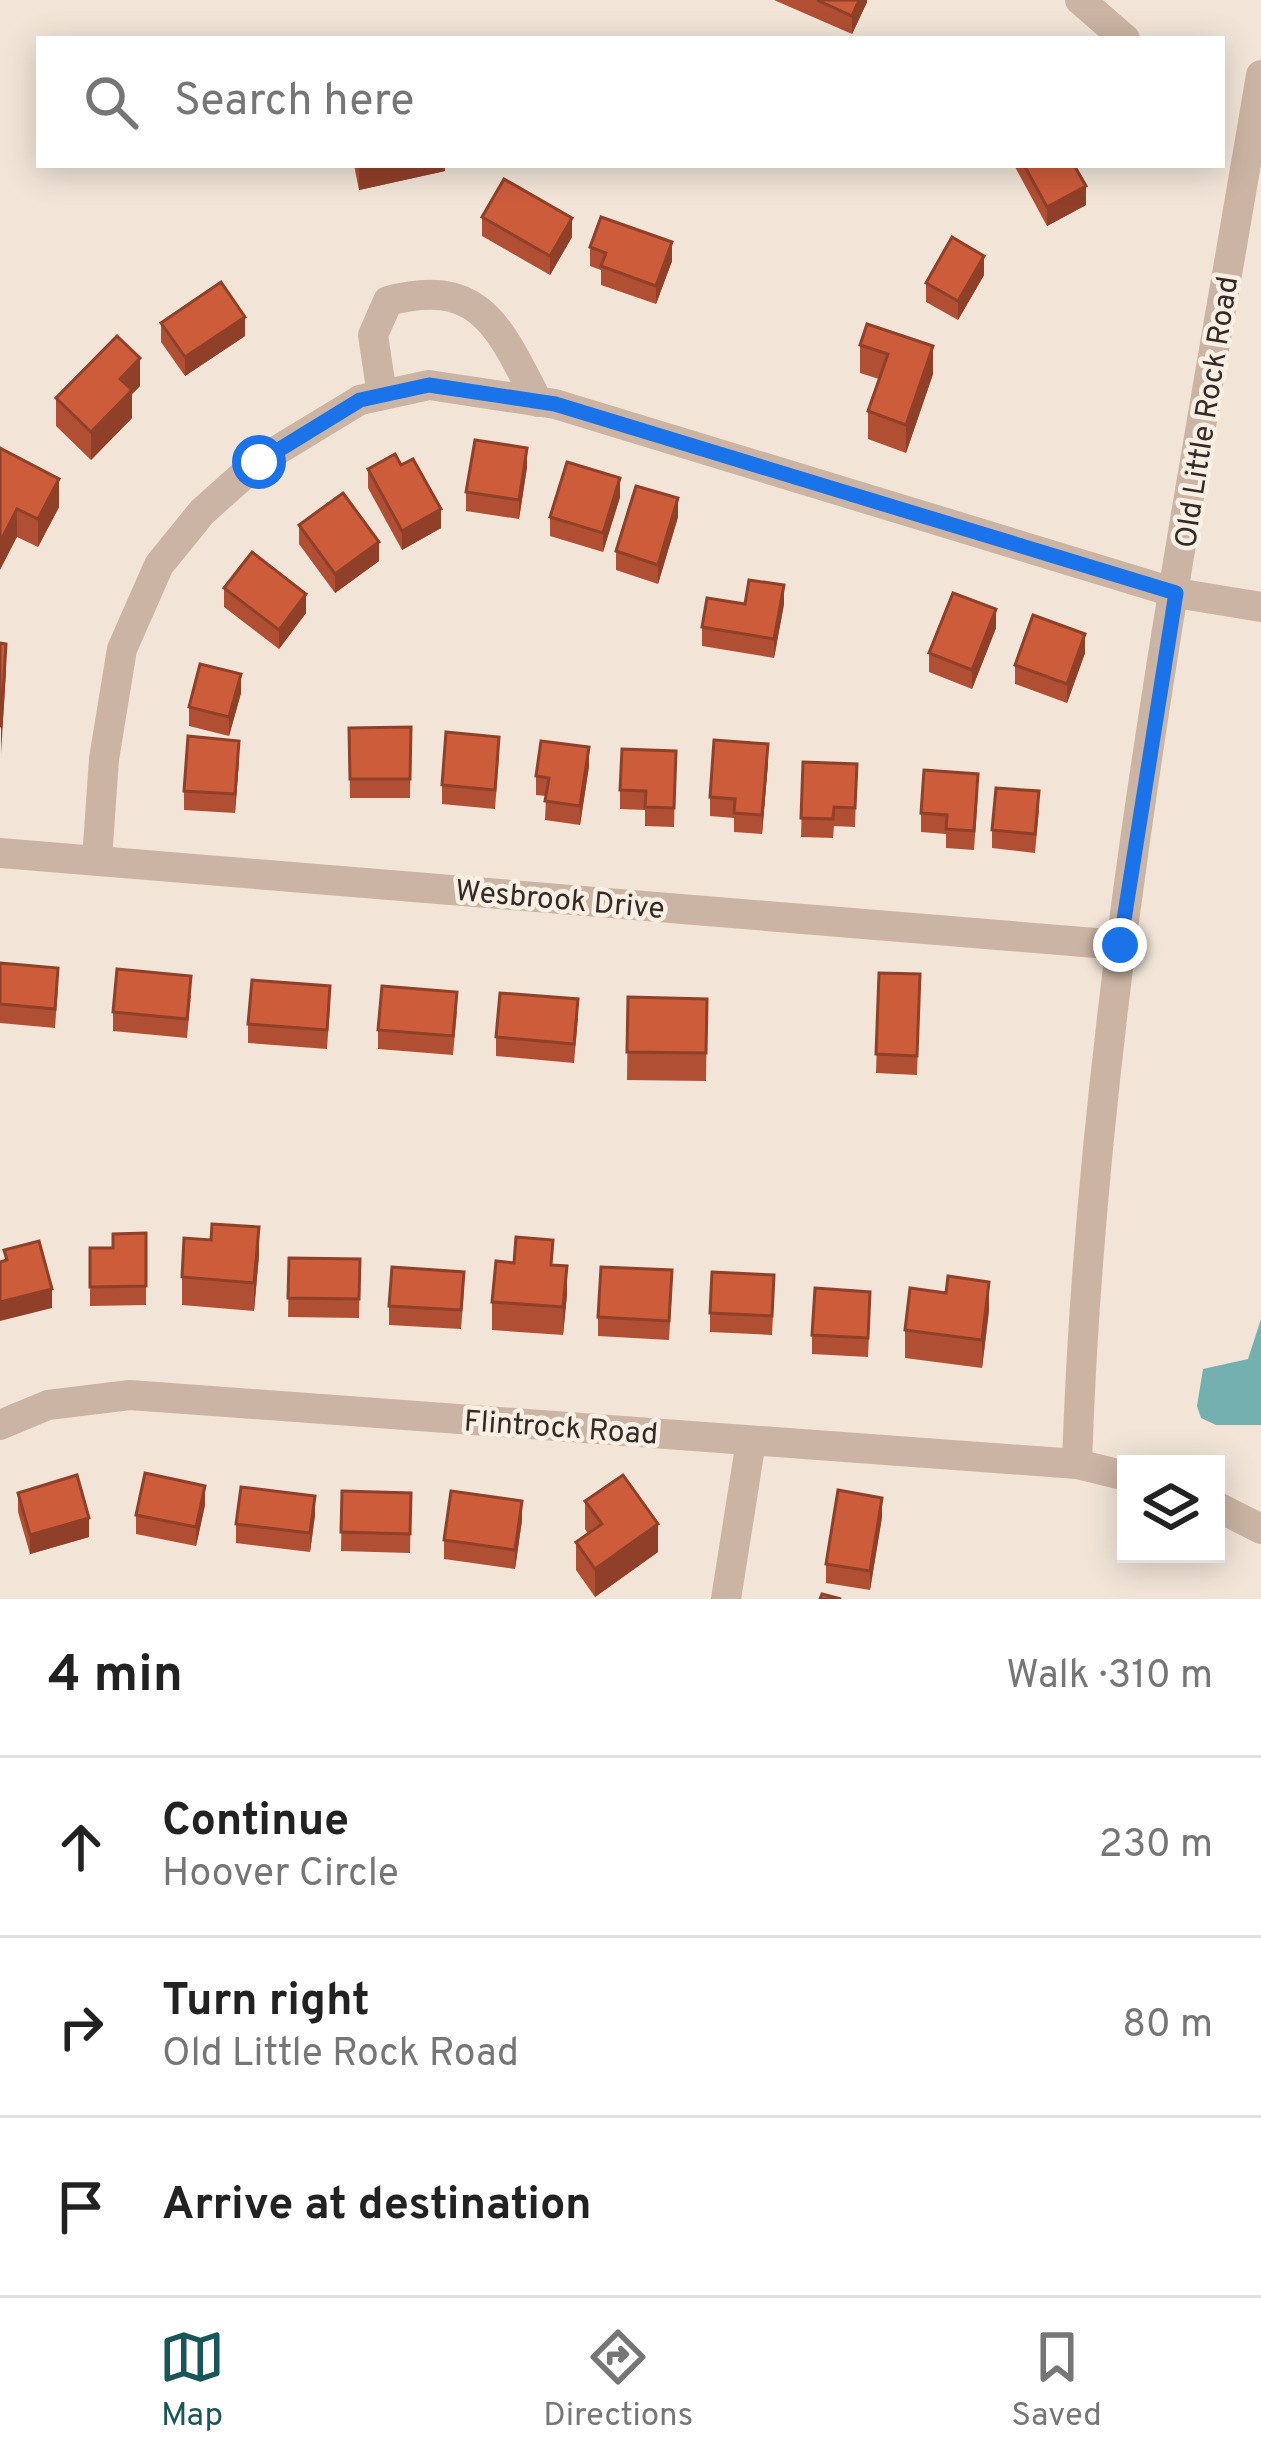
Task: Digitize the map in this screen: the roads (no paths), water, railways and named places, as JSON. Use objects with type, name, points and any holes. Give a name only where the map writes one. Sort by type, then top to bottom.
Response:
[{"type":"street","points":[[1080,0],[1122,36]]},
{"type":"street","name":"Old Little Rock Road","points":[[1077,1465],[1088,1231],[1120,945],[1176,593],[1234,156],[1261,75]]},
{"type":"street","points":[[382,395],[374,335],[388,302],[422,292],[466,297],[504,336],[538,402]]},
{"type":"street","points":[[97,860],[104,759],[122,649],[159,565],[202,512],[259,462],[360,400],[382,395],[429,385],[538,402],[1176,593],[1261,607]]},
{"type":"street","name":"Wesbrook Drive","points":[[0,854],[1120,945]]},
{"type":"street","name":"Flintrock Road","points":[[0,1425],[48,1405],[130,1395],[1077,1465],[1117,1475]]},
{"type":"street","points":[[726,1599],[751,1441]]},
{"type":"street","points":[[1225,1511],[1261,1528]]},
{"type":"water","points":[[1261,1319],[1261,1425],[1216,1425],[1201,1418],[1197,1406],[1203,1369],[1248,1359]]}]
